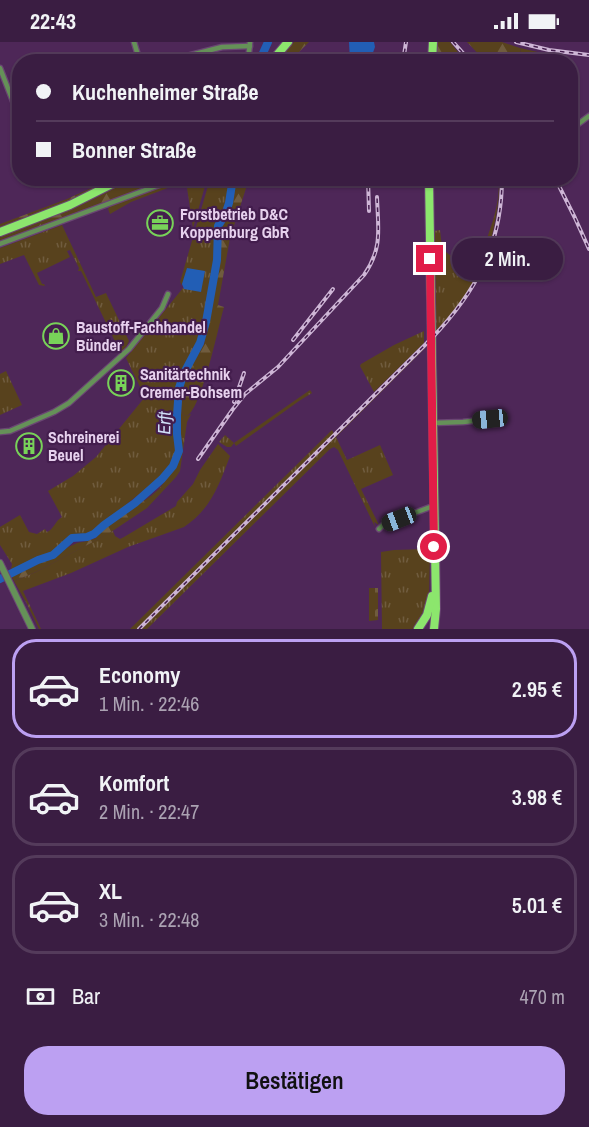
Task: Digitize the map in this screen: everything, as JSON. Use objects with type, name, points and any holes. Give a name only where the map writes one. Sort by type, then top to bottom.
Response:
[{"type":"main road","points":[[278,54],[288,42]]},
{"type":"main road","points":[[0,232],[70,205],[108,186]]},
{"type":"main road","points":[[429,186],[435,578],[435,604],[430,629]]},
{"type":"main road","points":[[418,629],[429,609],[432,583],[435,578]]},
{"type":"street","points":[[195,54],[222,47],[250,44]]},
{"type":"street","points":[[0,68],[12,99]]},
{"type":"street","points":[[0,244],[156,186]]},
{"type":"street","points":[[0,432],[10,431],[69,403],[127,352],[162,308],[168,294]]},
{"type":"street","points":[[432,423],[490,419]]},
{"type":"street","points":[[379,529],[383,525],[433,506]]},
{"type":"street","points":[[1,565],[32,629]]},
{"type":"street","points":[[26,617],[26,629]]},
{"type":"green space","points":[[294,42],[309,42],[297,54],[283,54]]},
{"type":"green space","points":[[436,42],[450,42],[459,54],[436,54]]},
{"type":"green space","points":[[467,42],[502,42],[520,48],[521,54],[478,54]]},
{"type":"green space","points":[[520,48],[548,54],[521,54]]},
{"type":"green space","points":[[96,186],[102,186],[0,228],[0,224]]},
{"type":"green space","points":[[119,186],[153,186],[0,242],[0,236],[83,204]]},
{"type":"green space","points":[[162,186],[173,186],[131,202],[110,214],[108,209],[111,205]]},
{"type":"green space","points":[[187,186],[205,186],[193,228]]},
{"type":"green space","points":[[208,186],[230,186],[227,203],[217,224],[215,260],[202,336],[186,364],[178,386],[175,415],[177,451],[172,463],[160,480],[148,487],[91,534],[69,536],[51,554],[38,557],[10,573],[12,564],[0,545],[0,527],[20,515],[29,532],[37,534],[45,529],[47,532],[62,517],[48,491],[73,476],[96,457],[145,397],[126,358],[184,289],[187,268],[182,285],[180,282]]},
{"type":"green space","points":[[234,186],[247,186],[230,238],[218,305],[224,307],[214,348],[204,383],[193,410],[187,416],[179,407],[180,388],[190,363],[204,344],[219,260],[221,225],[231,204]]},
{"type":"green space","points":[[500,186],[497,214],[489,247],[476,280],[457,309],[434,333],[434,256],[441,256],[441,252],[434,252],[434,231],[440,230],[443,247],[452,256],[469,256],[484,247],[497,206]]},
{"type":"green space","points":[[62,225],[96,297],[106,293],[129,341],[121,354],[81,271],[78,271],[79,268],[70,250],[67,251],[70,257],[37,273],[45,286],[39,285],[24,255],[0,264],[0,248]]},
{"type":"green space","points":[[424,331],[424,343],[374,392],[361,364]]},
{"type":"green space","points":[[427,345],[336,437],[347,460],[380,445],[393,475],[361,489],[379,525],[374,522],[375,527],[338,450],[334,447],[147,629],[140,629]]},
{"type":"green space","points":[[6,371],[22,405],[0,415],[0,374]]},
{"type":"green space","points":[[310,390],[312,393],[236,446],[234,443]]},
{"type":"green space","points":[[179,407],[184,415],[191,414],[187,422],[180,471],[176,477],[168,477],[180,451]]},
{"type":"green space","points":[[332,430],[334,434],[138,629],[130,629]]},
{"type":"green space","points":[[225,435],[234,443],[231,447],[227,447],[219,442]]},
{"type":"green space","points":[[218,444],[230,456],[222,477],[208,504],[184,527],[128,547],[71,573],[23,591],[41,629],[39,629],[14,581],[36,572],[113,531],[120,539],[176,506]]},
{"type":"green space","points":[[168,477],[176,477],[147,508],[108,534],[14,581],[11,576],[52,558],[77,543],[96,538],[101,529],[151,496]]},
{"type":"green space","points":[[430,549],[427,608],[415,629],[382,629],[381,552]]},
{"type":"green space","points":[[369,588],[378,588],[378,620],[369,621]]},
{"type":"water","points":[[349,42],[374,42],[372,54],[350,54]]},
{"type":"water","points":[[187,268],[205,271],[201,292],[184,289],[182,284]]},
{"type":"waterway","name":"Erft","points":[[263,54],[268,42]]},
{"type":"waterway","name":"Erft","points":[[0,579],[53,555],[72,538],[94,534],[135,503],[173,466],[179,451],[177,434],[179,388],[184,373],[200,343],[206,322],[217,260],[218,226],[225,215],[232,186]]},
{"type":"railway","points":[[404,54],[406,42]]},
{"type":"railway","points":[[453,42],[464,54]]},
{"type":"railway","points":[[516,42],[549,50],[589,55]]},
{"type":"railway","points":[[368,186],[369,211]]},
{"type":"railway","points":[[139,629],[447,321],[473,285],[483,266],[497,225],[502,186]]},
{"type":"railway","points":[[559,186],[589,249]]},
{"type":"railway","points":[[198,459],[245,394],[278,367],[364,275],[377,247],[377,197]]},
{"type":"railway","points":[[293,340],[333,289]]},
{"type":"railway","points":[[234,402],[244,373]]},
{"type":"place","name":"Forstbetrieb D&C Koppenburg GbR","points":[[160,223]]},
{"type":"place","name":"Baustoff-Fachhandel Bünder","points":[[56,336]]},
{"type":"place","name":"Sanitärtechnik Cremer-Bohsem","points":[[121,383]]},
{"type":"place","name":"Schreinerei Beuel","points":[[29,446]]},
{"type":"route","points":[[430,259],[434,547]]}]
